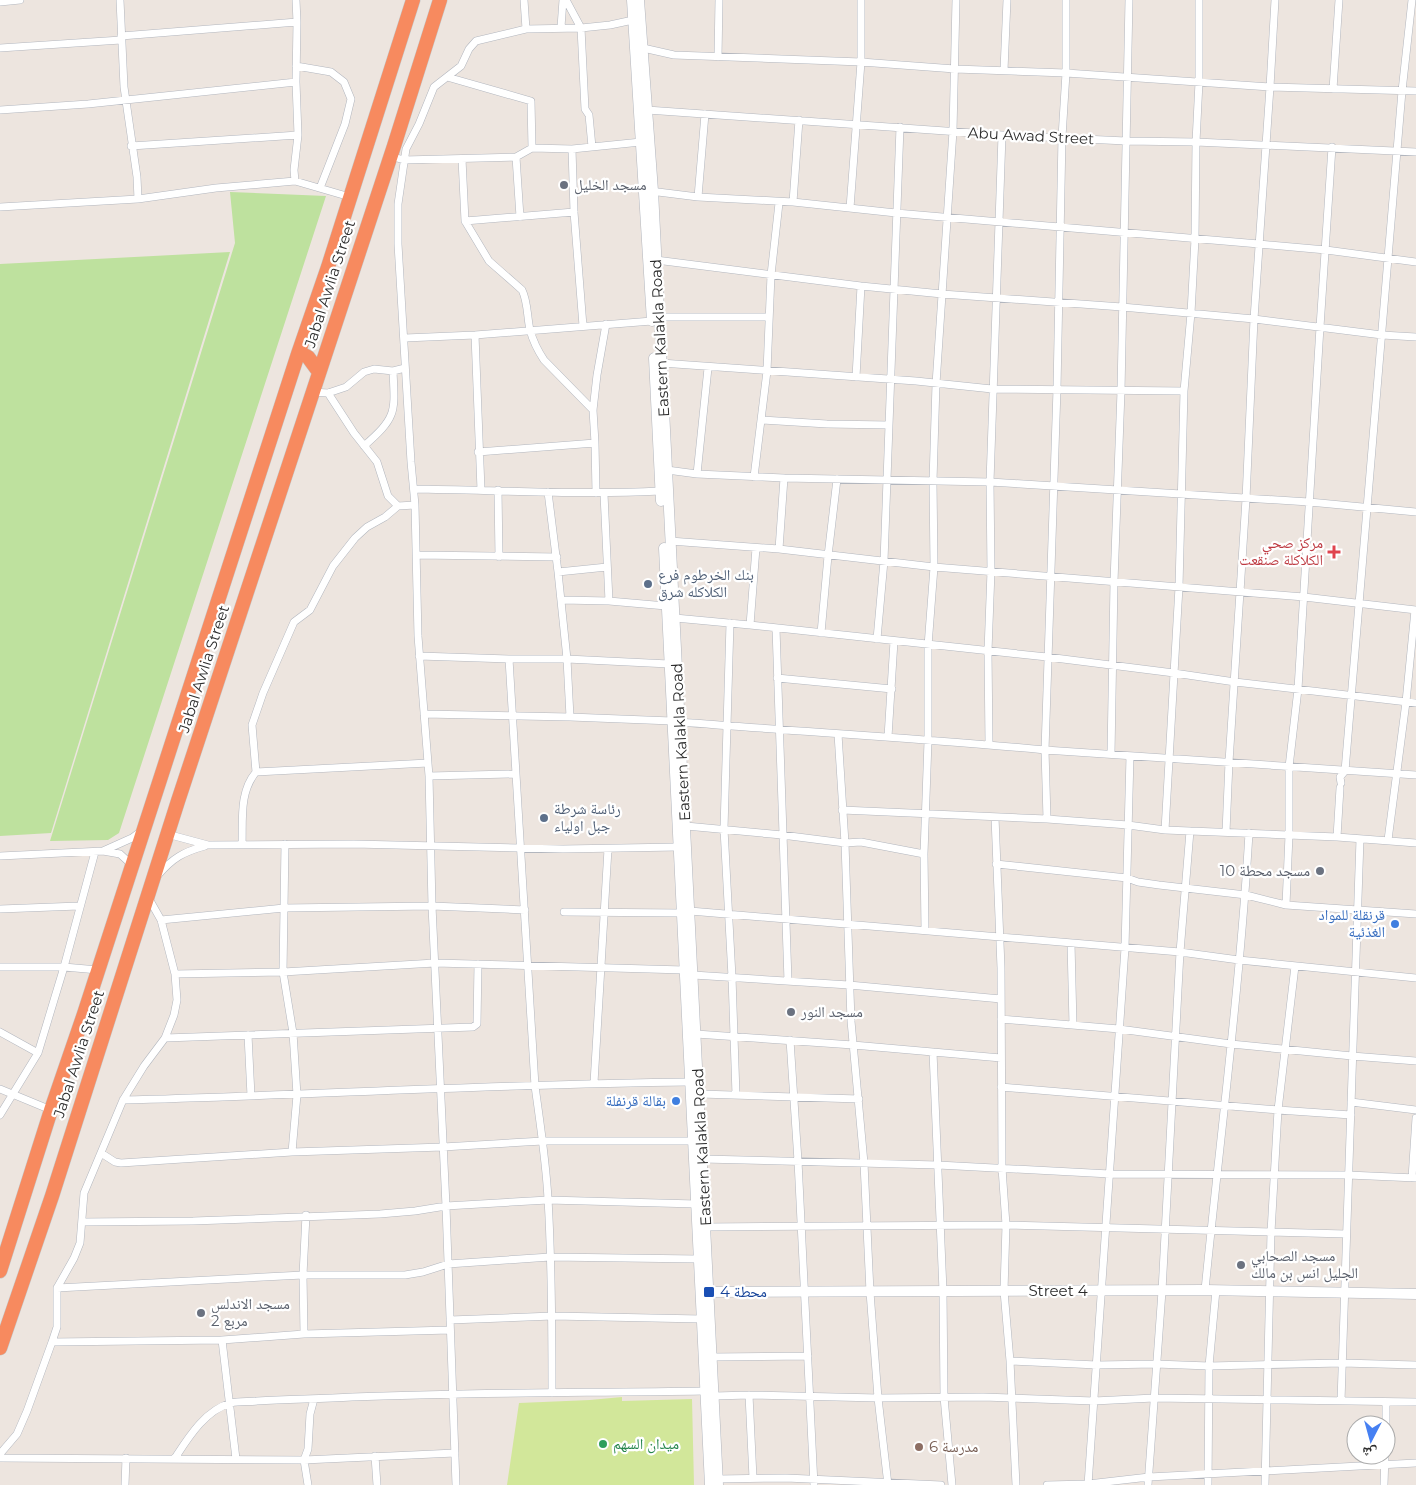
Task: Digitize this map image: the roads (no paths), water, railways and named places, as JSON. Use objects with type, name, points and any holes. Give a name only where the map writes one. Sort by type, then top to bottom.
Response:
[{"type":"highway","name":"Jabal Awlia Street","points":[[0,1271],[413,0]]},
{"type":"highway","name":"Jabal Awlia Street","points":[[0,1348],[52,1196],[167,834],[440,0]]},
{"type":"highway","points":[[309,324],[329,339]]},
{"type":"highway","points":[[299,352],[314,364],[318,372]]},
{"type":"street","points":[[0,2],[20,0]]},
{"type":"street","points":[[120,0],[125,100],[137,177],[138,199]]},
{"type":"street","points":[[295,181],[294,170],[298,135],[296,66],[298,22],[296,0]]},
{"type":"street","points":[[524,0],[526,29]]},
{"type":"street","points":[[561,28],[564,0]]},
{"type":"street","points":[[564,0],[581,28],[585,110],[589,115],[592,147]]},
{"type":"street","name":"Eastern Kalakla Road","points":[[632,0],[641,142],[649,191],[656,260],[655,319],[661,363],[675,618],[678,847],[696,1034],[706,1227],[702,1319],[704,1391],[715,1483]]},
{"type":"street","name":"Eastern Kalakla Road","points":[[639,0],[647,110],[660,491],[669,664],[686,826],[685,912]]},
{"type":"street","points":[[718,57],[719,0]]},
{"type":"street","points":[[850,208],[861,62],[861,0]]},
{"type":"street","points":[[925,930],[924,854],[928,741],[928,646],[934,567],[932,480],[936,384],[953,131],[956,0]]},
{"type":"street","points":[[1004,70],[1007,0]]},
{"type":"street","points":[[1047,819],[1045,750],[1047,657],[1057,389],[1062,137],[1066,73],[1066,0]]},
{"type":"street","points":[[1110,754],[1121,391],[1129,0]]},
{"type":"street","points":[[1165,830],[1179,587],[1184,391],[1195,239],[1199,0]]},
{"type":"street","points":[[1226,832],[1246,499],[1254,319],[1275,0]]},
{"type":"street","points":[[1333,89],[1338,0]]},
{"type":"street","points":[[1337,836],[1340,777],[1345,771],[1402,91],[1412,0]]},
{"type":"street","points":[[456,1485],[446,1206],[432,906],[429,776],[419,656],[415,505],[398,204],[404,160],[410,140],[419,124],[434,87],[460,66],[469,49],[476,41],[526,29],[581,28],[633,20]]},
{"type":"street","points":[[0,48],[298,22]]},
{"type":"street","points":[[643,48],[674,54],[718,57],[861,62],[955,69],[1066,73],[1270,87],[1416,91]]},
{"type":"street","points":[[296,66],[331,72],[344,82],[351,99],[348,115],[320,188]]},
{"type":"street","points":[[447,77],[531,101],[532,148]]},
{"type":"street","points":[[0,110],[125,100],[296,82]]},
{"type":"street","name":"Abu Awad Street","points":[[647,110],[900,128],[1126,141],[1332,147],[1416,152]]},
{"type":"street","points":[[698,196],[705,114]]},
{"type":"street","points":[[793,202],[799,120]]},
{"type":"street","points":[[876,639],[884,561],[900,128]]},
{"type":"street","points":[[989,744],[990,482],[1002,134]]},
{"type":"street","points":[[132,146],[298,135]]},
{"type":"street","points":[[390,156],[404,160],[516,157],[532,148],[572,149],[641,142]]},
{"type":"street","points":[[1286,905],[1290,835],[1289,767],[1298,689],[1332,147]]},
{"type":"street","points":[[572,149],[574,212],[583,326]]},
{"type":"street","points":[[516,157],[520,217]]},
{"type":"street","points":[[462,159],[465,221],[489,261],[522,290],[525,296],[530,330],[538,351],[544,360],[593,410]]},
{"type":"street","points":[[0,207],[138,199],[216,188],[295,181],[350,197]]},
{"type":"street","points":[[649,191],[793,202],[896,213],[1326,250],[1416,262]]},
{"type":"street","points":[[754,476],[767,372],[771,275],[779,202]]},
{"type":"street","points":[[465,221],[574,212]]},
{"type":"street","points":[[656,260],[861,286],[996,299],[1191,313],[1416,337]]},
{"type":"street","points":[[856,377],[861,286]]},
{"type":"street","points":[[405,338],[475,335],[655,319],[769,318]]},
{"type":"street","points":[[606,324],[593,410],[607,566],[608,601]]},
{"type":"street","points":[[475,335],[478,452],[481,490]]},
{"type":"street","points":[[661,363],[992,389],[1184,391]]},
{"type":"street","points":[[311,392],[328,393],[346,387],[364,372],[374,369],[393,371],[406,368]]},
{"type":"street","points":[[697,474],[708,368]]},
{"type":"street","points":[[364,446],[390,420],[394,403],[393,371]]},
{"type":"street","points":[[328,393],[376,462],[388,496],[398,506]]},
{"type":"street","points":[[761,420],[888,425]]},
{"type":"street","points":[[478,452],[595,442]]},
{"type":"street","points":[[666,470],[697,474],[837,480],[990,482],[1309,502],[1416,512]]},
{"type":"street","points":[[779,550],[784,478]]},
{"type":"street","points":[[821,633],[837,480]]},
{"type":"street","points":[[414,489],[600,493],[660,491]]},
{"type":"street","points":[[498,490],[499,557]]},
{"type":"street","points":[[548,492],[562,600],[570,717]]},
{"type":"street","points":[[242,844],[244,794],[250,779],[256,772],[252,725],[263,693],[294,622],[310,610],[334,566],[355,538],[367,527],[385,517],[398,506],[415,505]]},
{"type":"street","points":[[670,541],[779,550],[934,567],[1304,597],[1416,610],[1388,840]]},
{"type":"street","points":[[750,625],[756,548]]},
{"type":"street","points":[[417,555],[557,557]]},
{"type":"street","points":[[558,572],[607,566]]},
{"type":"street","points":[[562,600],[608,601],[666,606]]},
{"type":"street","points":[[675,618],[1047,657],[1234,682],[1416,703]]},
{"type":"street","points":[[730,623],[724,829],[736,1095]]},
{"type":"street","points":[[776,628],[788,980]]},
{"type":"street","points":[[888,737],[894,641]]},
{"type":"street","points":[[419,656],[567,659],[669,664]]},
{"type":"street","points":[[509,659],[535,1086],[543,1142],[548,1200],[552,1316],[552,1394]]},
{"type":"street","points":[[777,678],[892,689]]},
{"type":"street","points":[[424,714],[570,717],[676,722],[989,744],[1045,750],[1416,775]]},
{"type":"street","points":[[838,734],[845,843],[849,985],[864,1163],[870,1292],[878,1398],[888,1484]]},
{"type":"street","points":[[1088,1484],[1125,948],[1130,756]]},
{"type":"street","points":[[256,772],[428,763]]},
{"type":"street","points":[[429,776],[515,774]]},
{"type":"street","points":[[842,810],[1047,819],[1128,825],[1165,830],[1337,836],[1416,843]]},
{"type":"street","points":[[995,817],[1000,936],[1002,1168],[1006,1225],[1004,1291],[1010,1361],[1016,1485]]},
{"type":"street","points":[[686,826],[845,843],[861,842],[924,854]]},
{"type":"street","points":[[103,851],[132,838],[144,830]]},
{"type":"street","points":[[1149,1481],[1162,1290],[1180,952],[1190,831]]},
{"type":"street","points":[[1208,1485],[1211,1230],[1246,895],[1249,833]]},
{"type":"street","points":[[167,834],[208,845]]},
{"type":"street","points":[[1340,1401],[1360,839]]},
{"type":"street","points":[[285,844],[283,972],[293,1034],[297,1095],[292,1152]]},
{"type":"street","points":[[153,881],[178,856],[189,850],[208,845],[431,845],[608,849],[678,847]]},
{"type":"street","points":[[594,1083],[608,849]]},
{"type":"street","points":[[0,856],[103,851],[120,854],[132,865]]},
{"type":"street","points":[[0,1115],[38,1053],[64,967],[94,852]]},
{"type":"street","points":[[996,864],[1127,878],[1138,882],[1186,889],[1246,895],[1286,905],[1416,914]]},
{"type":"street","points":[[0,1454],[16,1434],[28,1411],[57,1327],[57,1288],[80,1243],[84,1193],[123,1100],[144,1066],[165,1038],[174,1015],[177,1000],[175,974],[161,920],[148,897]]},
{"type":"street","points":[[0,909],[79,906]]},
{"type":"street","points":[[161,920],[284,908],[432,906],[525,910]]},
{"type":"street","points":[[564,912],[685,912],[925,930],[1180,952],[1416,978]]},
{"type":"street","points":[[1071,943],[1073,1025]]},
{"type":"street","points":[[175,974],[283,972],[435,963],[478,964],[689,973],[849,985],[1001,1000]]},
{"type":"street","points":[[165,1038],[475,1026],[478,964]]},
{"type":"street","points":[[1265,1485],[1266,1365],[1274,1175],[1284,1049],[1295,966]]},
{"type":"street","points":[[0,967],[64,967],[98,970]]},
{"type":"street","name":"Eastern Kalakla Road","points":[[689,973],[689,1082],[698,1259],[704,1292],[715,1396],[715,1483]]},
{"type":"street","points":[[1001,1019],[1118,1029],[1231,1044],[1416,1061]]},
{"type":"street","points":[[0,1032],[38,1053]]},
{"type":"street","points":[[696,1034],[1001,1058]]},
{"type":"street","points":[[248,1035],[251,1096]]},
{"type":"street","points":[[790,1040],[814,1482]]},
{"type":"street","points":[[933,1052],[943,1291],[944,1397],[952,1485]]},
{"type":"street","points":[[123,1100],[594,1083],[689,1082]]},
{"type":"street","points":[[1001,1087],[1351,1115]]},
{"type":"street","points":[[0,1089],[51,1110]]},
{"type":"street","points":[[700,1094],[858,1099]]},
{"type":"street","points":[[1351,1102],[1416,1110]]},
{"type":"street","points":[[703,1159],[938,1165],[1110,1174],[1218,1176],[1348,1175],[1414,1178],[1416,1118]]},
{"type":"street","points":[[101,1153],[121,1163],[292,1152],[543,1142],[693,1141]]},
{"type":"street","points":[[82,1222],[193,1221],[415,1211],[446,1206],[548,1200],[696,1204]]},
{"type":"street","points":[[304,1334],[306,1215]]},
{"type":"street","points":[[706,1227],[1006,1225],[1346,1234]]},
{"type":"street","points":[[57,1288],[304,1275],[405,1275],[423,1272],[448,1264],[550,1257],[698,1259]]},
{"type":"street","name":"Street 4","points":[[704,1292],[1210,1290],[1416,1294]]},
{"type":"street","points":[[450,1320],[552,1316],[702,1319]]},
{"type":"street","points":[[52,1342],[222,1340],[304,1334],[450,1330]]},
{"type":"street","points":[[222,1340],[236,1459]]},
{"type":"street","points":[[712,1357],[808,1356]]},
{"type":"street","points":[[1010,1361],[1097,1365],[1416,1365]]},
{"type":"street","points":[[175,1458],[191,1433],[204,1420],[218,1409],[230,1403],[290,1398],[314,1399],[453,1393],[552,1394],[704,1391]]},
{"type":"street","points":[[749,1395],[753,1478]]},
{"type":"street","points":[[715,1396],[944,1397],[1094,1401],[1154,1398],[1416,1402]]},
{"type":"street","points":[[308,1485],[304,1460],[309,1444],[310,1414],[314,1399]]},
{"type":"street","points":[[1386,1402],[1386,1415]]},
{"type":"street","points":[[0,1458],[304,1460],[455,1452]]},
{"type":"street","points":[[375,1456],[377,1485]]},
{"type":"street","points":[[125,1485],[126,1458]]},
{"type":"street","points":[[1396,1463],[1416,1463]]},
{"type":"street","points":[[1047,1485],[1149,1481],[1209,1474],[1355,1465]]},
{"type":"street","points":[[1384,1485],[1385,1465]]},
{"type":"street","points":[[715,1483],[753,1478],[814,1482],[941,1485]]},
{"type":"place","name":"مسجد الخليل","points":[[564,185]]},
{"type":"place","name":"مركز صحي الكلاكلة صنقعت","points":[[1334,552]]},
{"type":"place","name":"بنك الخرطوم فرع الكلاكله شرق","points":[[648,584]]},
{"type":"place","name":"رئاسة شرطة جبل اولياء","points":[[544,818]]},
{"type":"place","name":"مسجد محطة 10","points":[[1320,871]]},
{"type":"place","name":"قرنقلة للمواد الغذئية","points":[[1395,924]]},
{"type":"place","name":"مسجد النور","points":[[791,1012]]},
{"type":"place","name":"بقالة قرنفلة","points":[[676,1101]]},
{"type":"place","name":"مسجد الصحابي الجليل انس بن مالك","points":[[1241,1265]]},
{"type":"place","name":"محطة 4","points":[[709,1292]]},
{"type":"place","name":"مسجد الاندلس مربع 2","points":[[201,1313]]},
{"type":"place","name":"ميدان السهم","points":[[603,1444]]},
{"type":"place","name":"مدرسة 6","points":[[919,1447]]}]
